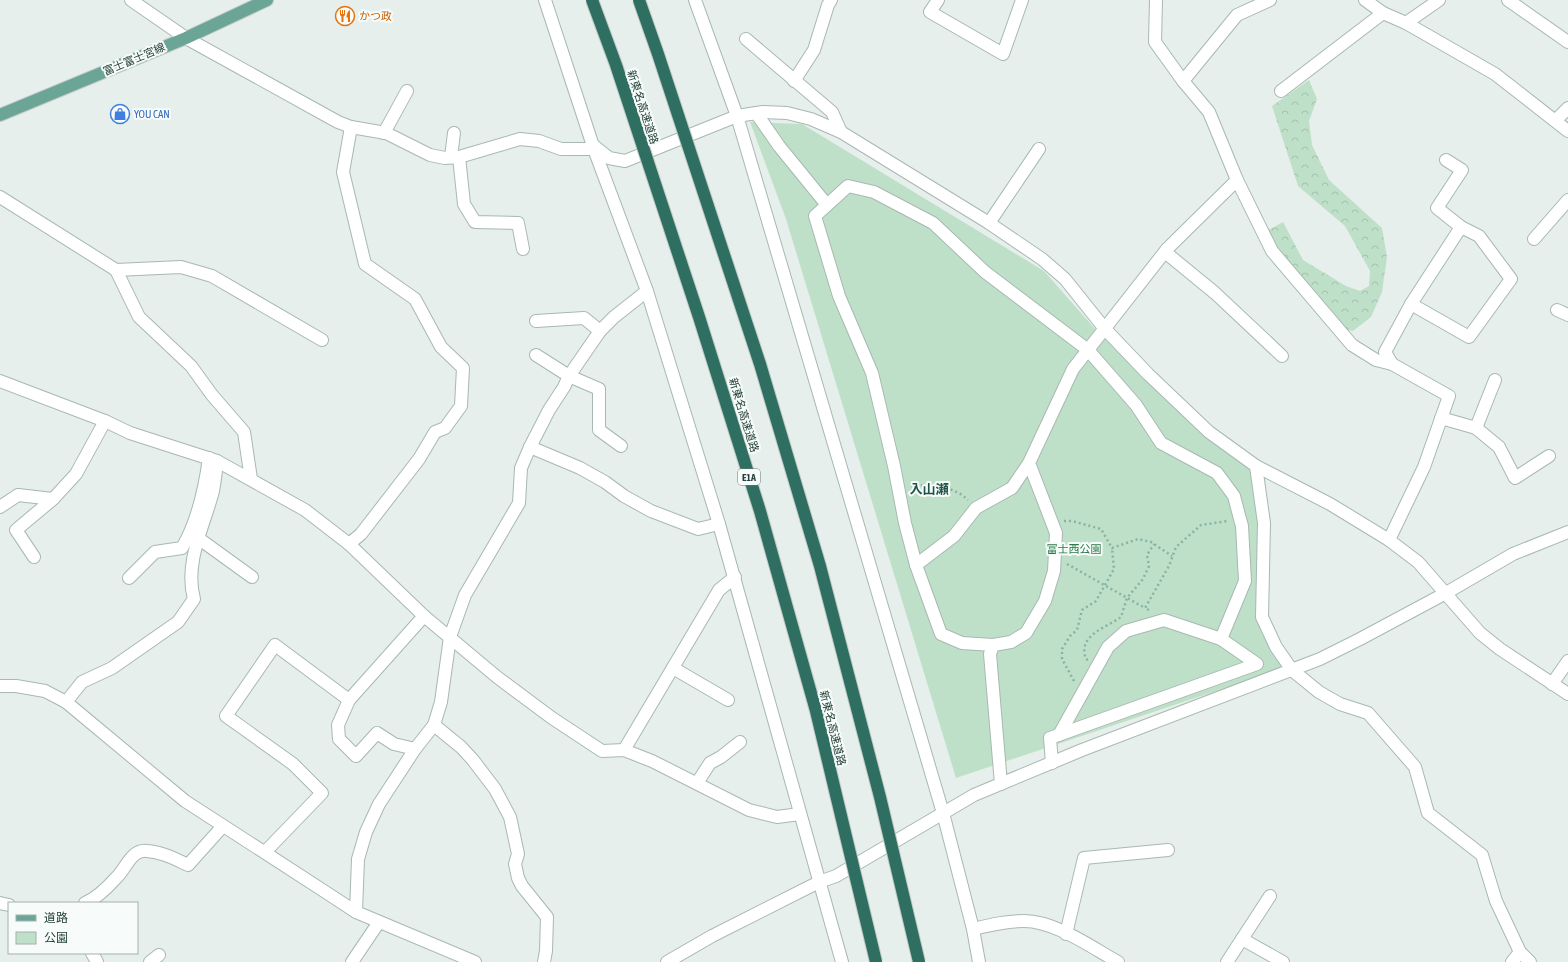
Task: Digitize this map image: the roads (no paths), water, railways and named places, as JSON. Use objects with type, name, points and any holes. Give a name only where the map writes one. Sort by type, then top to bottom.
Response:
[{"type":"highway","name":"新東名高速道路","points":[[592,0],[618,72],[699,317],[760,511],[816,711],[876,962]]},
{"type":"highway","points":[[639,0],[760,364],[820,566],[880,797],[919,962]]},
{"type":"main road","name":"富士富士宮線","points":[[0,115],[186,38],[267,0]]},
{"type":"street","points":[[131,0],[186,38],[338,122],[351,128],[384,133],[430,155],[455,157],[520,139],[539,141],[561,149],[594,148],[609,158],[625,161],[737,116],[756,113],[787,113],[811,119],[841,132],[989,223],[1042,259],[1065,279],[1105,329],[1148,374],[1209,432],[1256,466],[1330,504],[1389,540],[1418,562],[1480,633],[1500,649],[1568,694]]},
{"type":"street","points":[[545,0],[594,148],[647,290],[735,578],[842,962]]},
{"type":"street","points":[[695,0],[737,116],[943,813],[973,929],[979,962]]},
{"type":"street","points":[[794,81],[814,50],[828,5],[831,0]]},
{"type":"street","points":[[938,0],[930,12],[1003,54],[1022,0]]},
{"type":"street","points":[[1156,0],[1155,42],[1183,81],[1209,112],[1237,180],[1272,252],[1352,345],[1376,360],[1392,364],[1449,396],[1424,467],[1389,540]]},
{"type":"street","points":[[1183,81],[1237,15],[1270,0]]},
{"type":"street","points":[[1365,0],[1383,13],[1406,23],[1495,74],[1556,120],[1568,131]]},
{"type":"street","points":[[1406,23],[1439,0]]},
{"type":"street","points":[[1508,0],[1568,42]]},
{"type":"street","points":[[1282,91],[1383,13]]},
{"type":"street","points":[[746,39],[832,112],[841,132]]},
{"type":"street","points":[[384,133],[407,91]]},
{"type":"street","points":[[1556,120],[1568,108]]},
{"type":"street","points":[[756,113],[779,146],[827,205]]},
{"type":"street","points":[[349,544],[361,534],[419,459],[435,432],[445,428],[461,406],[463,368],[441,347],[415,299],[365,264],[343,172],[351,128]]},
{"type":"street","points":[[454,133],[455,157],[464,204],[475,222],[518,223],[522,249]]},
{"type":"street","points":[[989,223],[1039,149]]},
{"type":"street","points":[[1411,304],[1469,337],[1511,279],[1479,236],[1461,228],[1437,208],[1462,170],[1446,160]]},
{"type":"street","points":[[916,565],[954,536],[976,508],[1012,488],[1029,463],[1073,369],[1165,252],[1237,180]]},
{"type":"street","points":[[1029,463],[1056,533],[1054,571],[1045,601],[1026,633],[1011,642],[993,645],[962,643],[941,634],[916,565],[905,523],[872,373],[839,296],[815,216],[848,186],[874,192],[933,223],[985,272],[1088,350],[1136,405],[1161,443],[1217,474],[1234,496],[1242,526],[1245,581],[1221,639]]},
{"type":"street","points":[[0,197],[116,270],[139,317],[191,366],[212,395],[244,432],[251,479]]},
{"type":"street","points":[[1534,239],[1568,200]]},
{"type":"street","points":[[1392,364],[1385,352],[1411,304],[1461,228]]},
{"type":"street","points":[[1165,252],[1215,293],[1282,356]]},
{"type":"street","points":[[116,270],[181,267],[212,276],[322,340]]},
{"type":"street","points":[[356,912],[358,859],[366,832],[379,804],[415,749],[434,725],[441,702],[450,637],[465,594],[519,503],[521,468],[530,447],[569,376],[600,331],[614,317],[647,290]]},
{"type":"street","points":[[536,321],[584,318],[600,331]]},
{"type":"street","points":[[536,355],[569,376],[599,389],[599,430],[621,446]]},
{"type":"street","points":[[1476,428],[1495,380]]},
{"type":"street","points":[[0,381],[105,421],[130,433],[213,459],[305,510],[349,544],[424,616],[497,677],[602,751],[624,750],[652,761],[749,810],[777,817],[800,814]]},
{"type":"street","points":[[1441,418],[1476,428],[1499,447],[1515,478],[1549,456]]},
{"type":"street","points":[[34,557],[16,530],[53,499],[76,474],[105,421]]},
{"type":"street","points":[[530,447],[580,468],[605,482],[624,496],[650,510],[698,529],[719,524]]},
{"type":"street","points":[[66,702],[82,682],[112,668],[178,622],[194,599],[190,587],[192,566],[198,538],[213,490],[213,459]]},
{"type":"street","points":[[129,578],[155,552],[182,548],[190,534],[213,459]]},
{"type":"street","points":[[1256,466],[1264,523],[1262,617],[1276,647],[1292,670],[1319,692],[1340,704],[1368,713],[1415,767],[1428,813],[1482,855],[1496,901],[1520,952],[1530,962]]},
{"type":"street","points":[[0,507],[18,495],[53,499]]},
{"type":"street","points":[[667,962],[712,936],[819,882],[836,876],[974,795],[1052,763],[1320,659],[1446,593],[1513,554],[1568,532]]},
{"type":"street","points":[[198,538],[252,577]]},
{"type":"street","points":[[624,750],[718,590],[735,578]]},
{"type":"street","points":[[415,749],[394,744],[377,733],[356,756],[339,739],[338,725],[349,700],[424,616]]},
{"type":"street","points":[[1052,763],[1050,738],[1059,735],[1257,664],[1221,639],[1164,620],[1126,631],[1108,647],[1059,735]]},
{"type":"street","points":[[265,852],[322,793],[292,764],[226,716],[275,645],[349,700]]},
{"type":"street","points":[[993,645],[990,654],[1001,784]]},
{"type":"street","points":[[1552,684],[1568,661]]},
{"type":"street","points":[[673,668],[728,700]]},
{"type":"street","points":[[0,686],[16,686],[45,691],[66,702],[185,801],[356,912],[475,962]]},
{"type":"street","points":[[434,725],[461,747],[473,760],[494,789],[510,817],[518,854],[515,864],[518,878],[522,886],[546,917],[546,951],[544,962]]},
{"type":"street","points":[[697,783],[710,763],[721,757],[740,742]]},
{"type":"street","points":[[87,902],[92,900],[117,878],[136,853],[146,850],[163,853],[188,865],[223,826]]},
{"type":"street","points":[[1066,934],[1084,858],[1168,850]]},
{"type":"street","points":[[1227,962],[1270,896]]},
{"type":"street","points":[[973,929],[1004,922],[1025,921],[1043,924],[1066,934],[1118,962]]},
{"type":"street","points":[[352,962],[379,922]]},
{"type":"street","points":[[1242,940],[1283,962]]},
{"type":"street","points":[[1512,962],[1520,952]]},
{"type":"place","name":"かつ政","points":[[345,16]]},
{"type":"place","name":"YOU CAN","points":[[120,114]]},
{"type":"district","name":"入山瀬","points":[[929,489]]},
{"type":"park label","name":"富士西公園","points":[[1074,549]]}]
